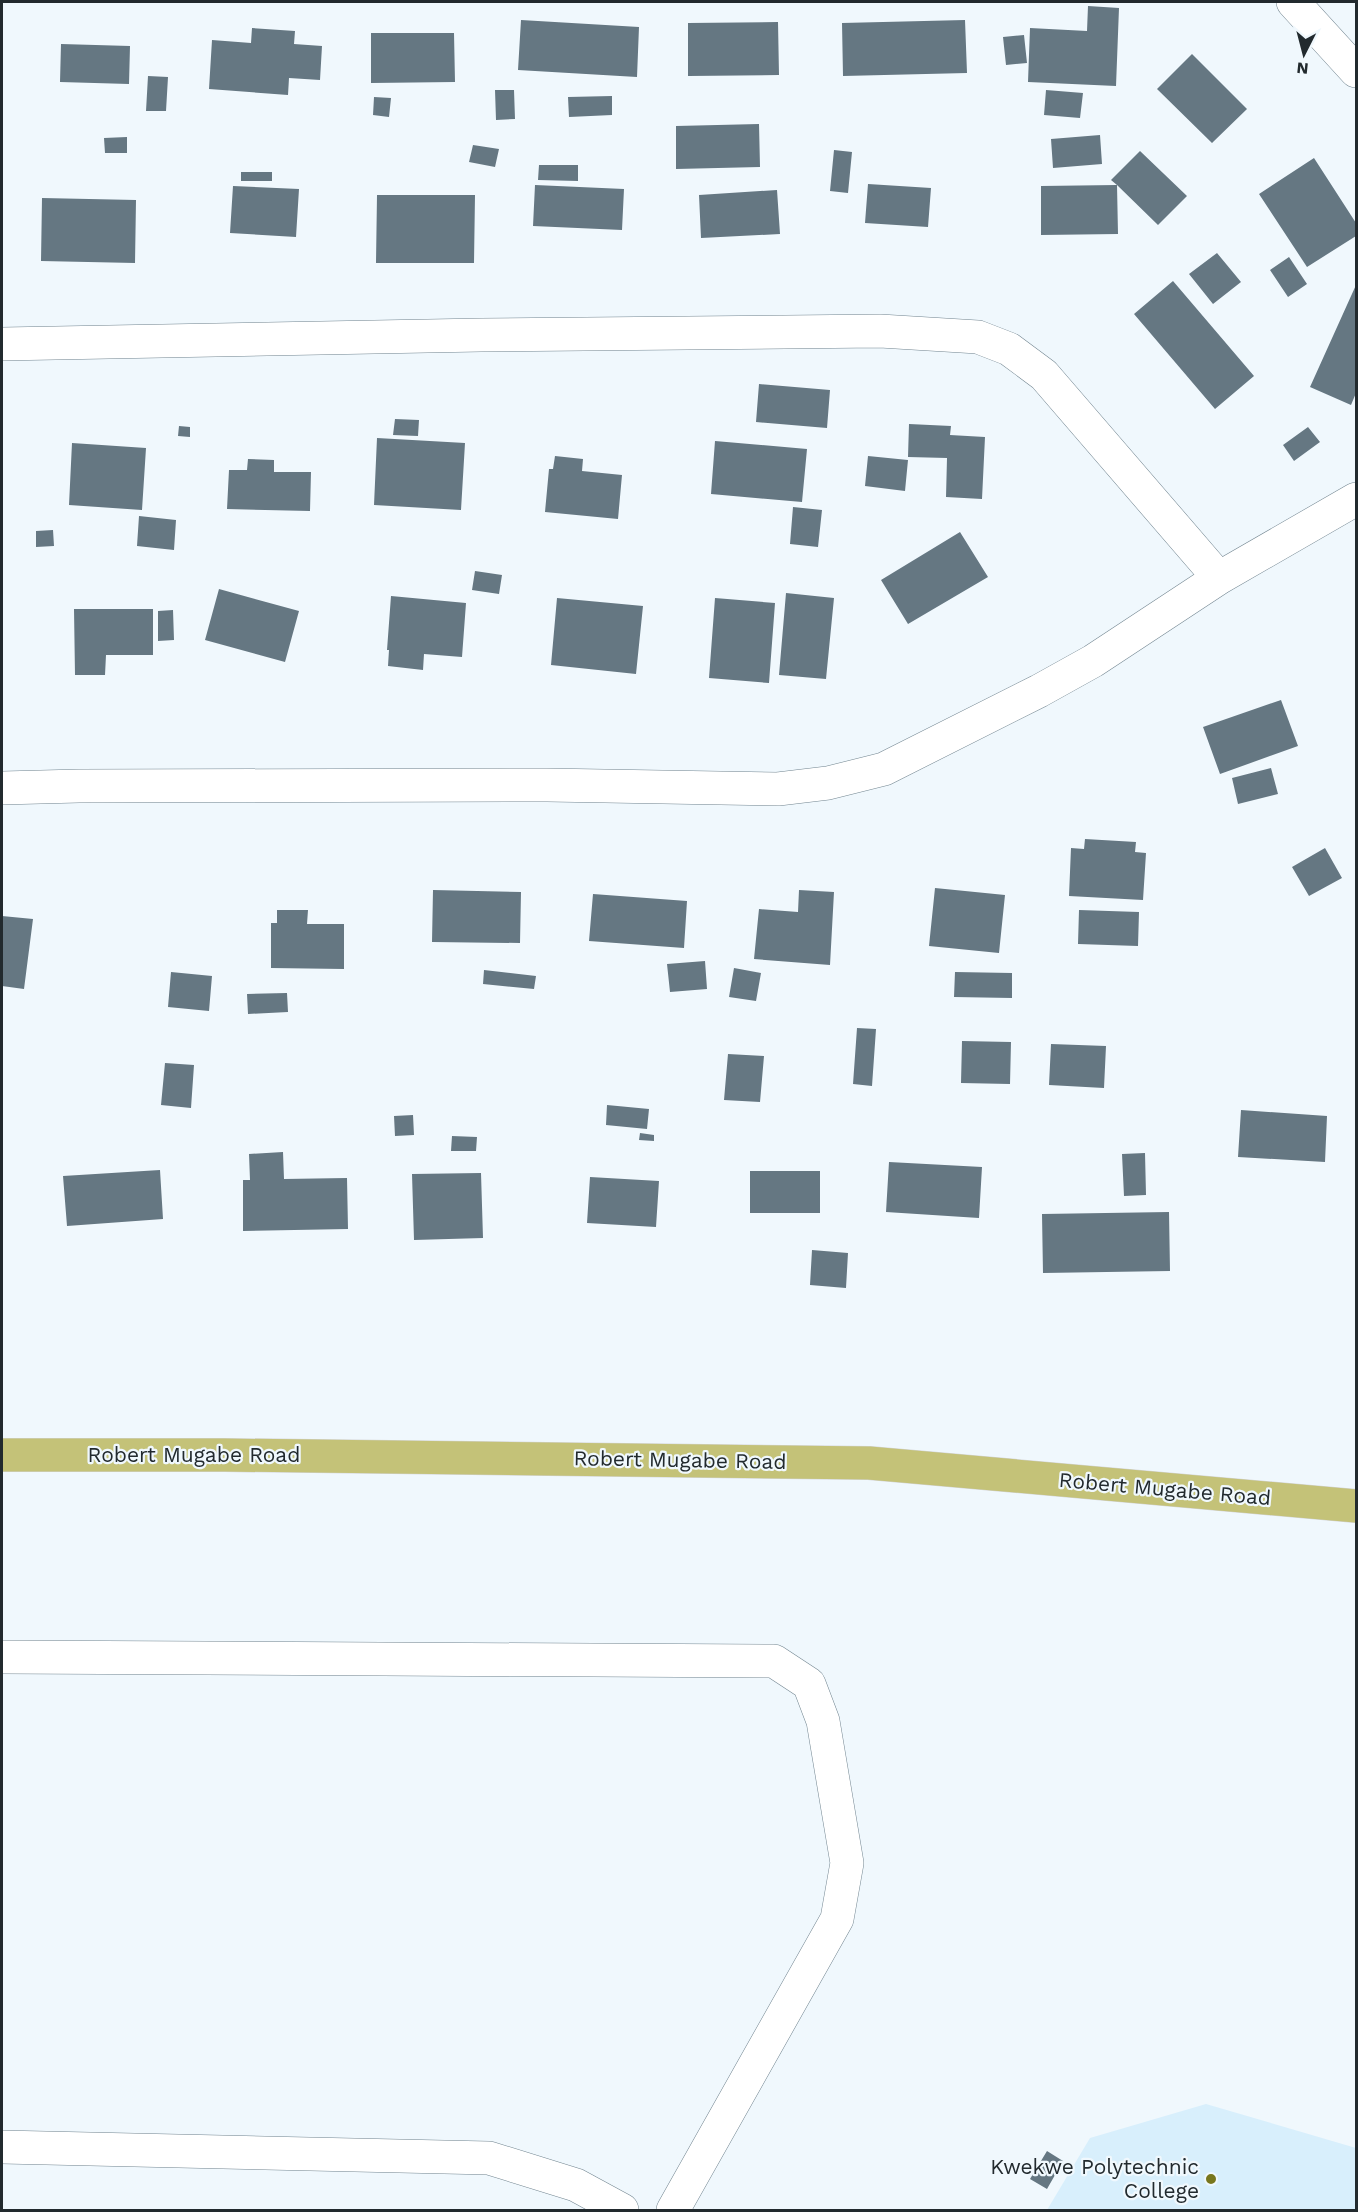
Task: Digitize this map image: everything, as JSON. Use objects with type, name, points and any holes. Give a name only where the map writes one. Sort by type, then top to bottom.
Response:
[{"type":"main road","name":"Robert Mugabe Road","points":[[2,1455],[224,1455],[869,1463],[1356,1506]]},
{"type":"street","points":[[1293,2],[1356,71]]},
{"type":"street","points":[[2,344],[481,335],[880,331],[978,337],[1009,349],[1044,375],[1220,578]]},
{"type":"street","points":[[2,788],[547,785],[778,789],[828,783],[884,769],[1039,691],[1093,661],[1220,578],[1356,499]]},
{"type":"street","points":[[2,1657],[774,1661],[809,1684],[823,1721],[847,1863],[837,1919],[673,2211]]},
{"type":"street","points":[[2,2147],[489,2158],[576,2185],[621,2211]]},
{"type":"shaded area","name":"Kwekwe Polytechnic College","points":[[1206,2104],[1356,2148],[1356,2210],[1047,2210],[1090,2138]]},
{"type":"building","points":[[1088,6],[1119,8],[1116,86],[1028,82],[1030,28],[1087,31]]},
{"type":"building","points":[[521,20],[639,27],[637,77],[518,70]]},
{"type":"building","points":[[965,20],[967,73],[843,76],[842,23]]},
{"type":"building","points":[[778,22],[779,75],[688,76],[688,23]]},
{"type":"building","points":[[252,28],[295,31],[294,44],[322,46],[320,80],[289,78],[288,95],[209,89],[212,40],[251,43]]},
{"type":"building","points":[[371,33],[454,33],[455,82],[371,83]]},
{"type":"building","points":[[1024,35],[1027,63],[1006,65],[1003,37]]},
{"type":"building","points":[[61,44],[130,46],[129,84],[60,82]]},
{"type":"building","points":[[1192,54],[1247,109],[1212,143],[1157,89]]},
{"type":"building","points":[[148,76],[168,77],[166,111],[146,111]]},
{"type":"building","points":[[495,90],[514,90],[515,119],[496,120]]},
{"type":"building","points":[[1046,90],[1083,93],[1080,118],[1044,115]]},
{"type":"building","points":[[612,96],[612,115],[569,117],[568,97]]},
{"type":"building","points":[[374,97],[391,98],[389,117],[373,115]]},
{"type":"building","points":[[759,124],[760,167],[676,169],[676,126]]},
{"type":"building","points":[[1100,135],[1102,164],[1053,168],[1051,139]]},
{"type":"building","points":[[127,137],[127,153],[105,153],[104,138]]},
{"type":"building","points":[[473,145],[499,149],[495,167],[469,162]]},
{"type":"building","points":[[834,150],[852,152],[848,193],[830,191]]},
{"type":"building","points":[[1140,151],[1187,196],[1158,225],[1111,180]]},
{"type":"building","points":[[1314,158],[1356,223],[1356,236],[1307,267],[1259,194]]},
{"type":"building","points":[[539,165],[578,165],[578,181],[538,180]]},
{"type":"building","points":[[241,172],[272,172],[272,181],[241,181]]},
{"type":"building","points":[[868,184],[931,188],[928,227],[865,223]]},
{"type":"building","points":[[535,185],[624,189],[622,230],[533,226]]},
{"type":"building","points":[[1117,185],[1118,234],[1041,235],[1041,186]]},
{"type":"building","points":[[233,186],[299,189],[296,237],[230,233]]},
{"type":"building","points":[[777,190],[780,234],[701,238],[699,195]]},
{"type":"building","points":[[377,195],[475,195],[474,263],[376,263]]},
{"type":"building","points":[[42,198],[136,200],[135,263],[41,261]]},
{"type":"building","points":[[1217,253],[1241,282],[1213,304],[1189,274]]},
{"type":"building","points":[[1289,257],[1307,284],[1288,297],[1270,270]]},
{"type":"building","points":[[1173,281],[1254,376],[1215,409],[1134,314]]},
{"type":"building","points":[[1356,285],[1356,393],[1351,405],[1310,387]]},
{"type":"building","points":[[759,384],[830,390],[827,428],[756,422]]},
{"type":"building","points":[[395,419],[419,420],[418,436],[393,435]]},
{"type":"building","points":[[909,424],[951,426],[950,435],[985,437],[982,499],[946,497],[947,458],[908,457]]},
{"type":"building","points":[[179,426],[190,427],[190,437],[178,436]]},
{"type":"building","points":[[1308,427],[1320,442],[1294,461],[1283,445]]},
{"type":"building","points":[[377,438],[465,443],[461,510],[374,505]]},
{"type":"building","points":[[715,441],[807,449],[802,502],[711,494]]},
{"type":"building","points":[[72,443],[146,448],[142,510],[69,505]]},
{"type":"building","points":[[555,456],[583,459],[582,471],[622,475],[618,519],[545,512],[549,469],[553,469]]},
{"type":"building","points":[[868,456],[908,460],[905,491],[865,486]]},
{"type":"building","points":[[248,459],[274,460],[274,472],[311,472],[310,511],[227,509],[229,470],[247,470]]},
{"type":"building","points":[[793,507],[822,510],[818,547],[790,544]]},
{"type":"building","points":[[139,516],[176,520],[174,550],[137,546]]},
{"type":"building","points":[[53,530],[54,546],[36,547],[36,531]]},
{"type":"building","points":[[960,532],[988,577],[908,624],[881,580]]},
{"type":"building","points":[[475,571],[502,575],[499,594],[472,590]]},
{"type":"building","points":[[219,589],[299,611],[285,662],[205,640]]},
{"type":"building","points":[[786,593],[834,598],[826,679],[779,675]]},
{"type":"building","points":[[391,596],[466,603],[462,657],[424,654],[423,670],[388,666]]},
{"type":"building","points":[[557,598],[643,606],[636,674],[551,665]]},
{"type":"building","points":[[715,598],[775,603],[769,683],[709,678]]},
{"type":"building","points":[[74,609],[153,609],[153,655],[106,655],[105,675],[75,675]]},
{"type":"building","points":[[173,610],[174,640],[158,641],[158,611]]},
{"type":"building","points":[[1281,700],[1298,746],[1220,774],[1203,727]]},
{"type":"building","points":[[1271,768],[1278,794],[1238,804],[1232,778]]},
{"type":"building","points":[[1085,839],[1136,842],[1135,852],[1146,853],[1143,900],[1069,896],[1071,848],[1084,849]]},
{"type":"building","points":[[1325,848],[1342,878],[1309,896],[1292,867]]},
{"type":"building","points":[[935,888],[1005,895],[999,953],[929,946]]},
{"type":"building","points":[[433,890],[521,892],[520,943],[432,942]]},
{"type":"building","points":[[799,890],[834,892],[830,965],[754,959],[759,909],[798,912]]},
{"type":"building","points":[[593,894],[687,901],[684,948],[589,941]]},
{"type":"building","points":[[277,910],[308,910],[307,924],[344,924],[344,969],[271,968],[271,923],[277,923]]},
{"type":"building","points":[[1079,910],[1139,912],[1138,946],[1078,944]]},
{"type":"building","points":[[2,916],[33,919],[24,989],[2,986]]},
{"type":"building","points":[[705,961],[707,989],[670,992],[667,964]]},
{"type":"building","points":[[734,968],[761,973],[756,1001],[729,997]]},
{"type":"building","points":[[484,970],[536,976],[534,989],[483,984]]},
{"type":"building","points":[[171,972],[212,976],[209,1011],[168,1007]]},
{"type":"building","points":[[955,972],[1012,973],[1012,998],[954,997]]},
{"type":"building","points":[[287,993],[288,1012],[248,1014],[247,994]]},
{"type":"building","points":[[857,1028],[876,1029],[872,1086],[853,1084]]},
{"type":"building","points":[[962,1041],[1011,1042],[1010,1084],[961,1083]]},
{"type":"building","points":[[1051,1044],[1106,1046],[1104,1088],[1049,1085]]},
{"type":"building","points":[[728,1054],[764,1056],[760,1102],[724,1100]]},
{"type":"building","points":[[165,1063],[194,1065],[191,1108],[161,1105]]},
{"type":"building","points":[[607,1105],[649,1109],[647,1129],[606,1125]]},
{"type":"building","points":[[1241,1110],[1327,1116],[1325,1162],[1238,1157]]},
{"type":"building","points":[[413,1115],[414,1135],[395,1136],[394,1116]]},
{"type":"building","points":[[640,1133],[654,1135],[654,1141],[639,1140]]},
{"type":"building","points":[[452,1136],[477,1137],[476,1151],[451,1151]]},
{"type":"building","points":[[283,1152],[284,1179],[347,1178],[348,1229],[243,1231],[243,1180],[250,1180],[249,1154]]},
{"type":"building","points":[[1145,1153],[1146,1195],[1124,1196],[1122,1154]]},
{"type":"building","points":[[889,1162],[982,1167],[979,1218],[886,1212]]},
{"type":"building","points":[[160,1170],[163,1219],[67,1226],[63,1176]]},
{"type":"building","points":[[750,1171],[820,1171],[820,1213],[750,1213]]},
{"type":"building","points":[[481,1173],[483,1238],[414,1240],[412,1174]]},
{"type":"building","points":[[590,1177],[659,1181],[656,1227],[587,1223]]},
{"type":"building","points":[[1169,1212],[1170,1271],[1043,1273],[1042,1214]]},
{"type":"building","points":[[812,1250],[848,1253],[846,1288],[810,1285]]},
{"type":"building","points":[[1047,2151],[1063,2161],[1047,2189],[1030,2179]]},
{"type":"place","name":"Kwekwe Polytechnic College","points":[[1211,2179]]}]
